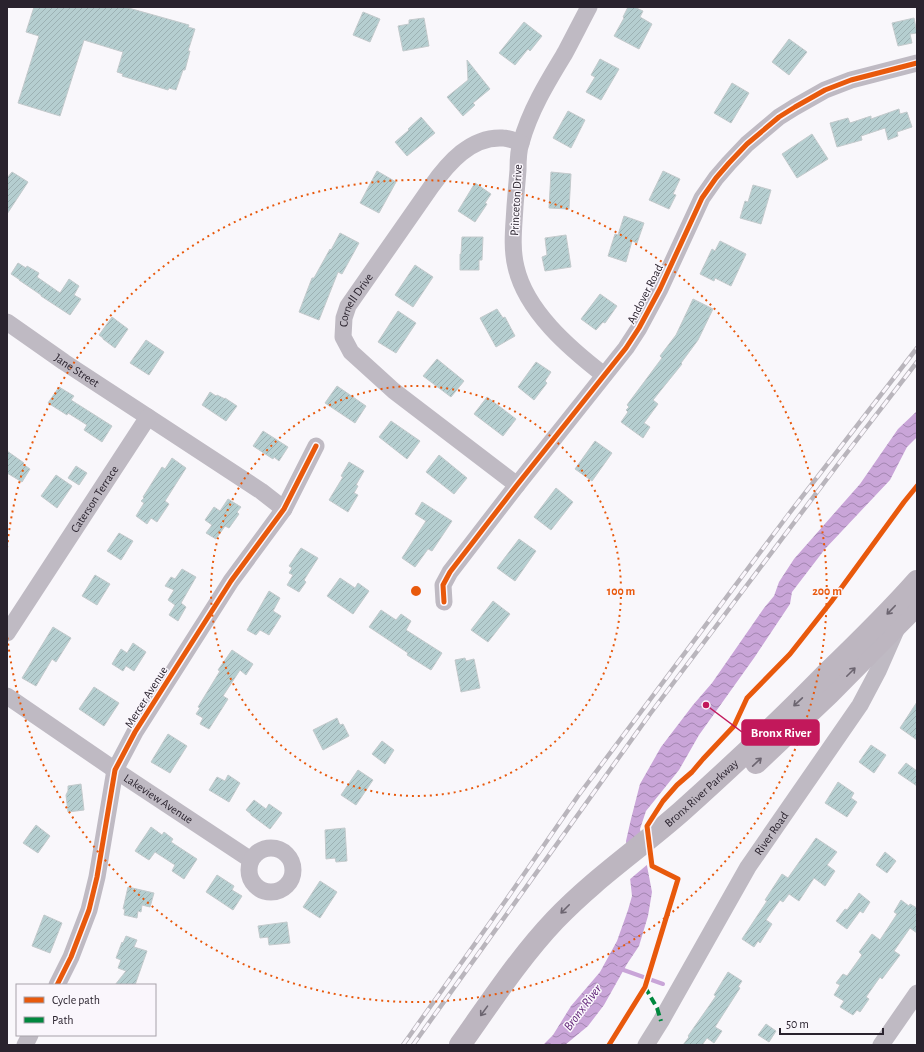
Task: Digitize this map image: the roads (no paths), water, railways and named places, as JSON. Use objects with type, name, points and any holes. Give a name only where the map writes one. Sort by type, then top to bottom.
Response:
[{"type":"highway","name":"Bronx River Parkway","points":[[479,1045],[525,981],[557,940],[627,864],[807,694],[894,607],[917,581]]},
{"type":"highway","name":"Bronx River Parkway","points":[[460,1045],[518,964],[550,926],[572,903],[590,886],[627,864],[653,851],[719,797],[829,694],[917,605]]},
{"type":"street","name":"Princeton Drive","points":[[589,7],[542,92],[521,143],[514,255],[519,278],[532,304],[549,326],[604,375]]},
{"type":"street","name":"Andover Road","points":[[444,602],[443,585],[450,572],[626,348],[639,328],[660,289],[702,198],[729,163],[747,144],[779,117],[825,90],[851,80],[917,63]]},
{"type":"street","name":"Cornell Drive","points":[[517,485],[394,391],[351,352],[343,337],[344,318],[348,306],[441,173],[465,150],[484,140],[504,138],[521,143]]},
{"type":"street","name":"Jane Street","points":[[7,322],[64,362],[148,417]]},
{"type":"street","points":[[148,417],[284,509]]},
{"type":"street","name":"Caterson Terrace","points":[[7,633],[148,417]]},
{"type":"street","name":"Mercer Avenue","points":[[58,984],[71,957],[89,910],[97,877],[115,770],[134,732],[231,581],[284,509],[316,446]]},
{"type":"street","name":"River Road","points":[[646,1045],[748,867],[860,704],[875,677],[898,624]]},
{"type":"street","name":"Lakeview Avenue","points":[[7,696],[251,860]]},
{"type":"street","points":[[881,1045],[917,993]]},
{"type":"street","points":[[25,1045],[30,1036]]},
{"type":"water","points":[[917,411],[917,437],[907,447],[890,480],[825,549],[792,592],[790,604],[754,658],[699,735],[679,770],[646,811],[640,829],[652,892],[648,916],[639,946],[604,1005],[588,1026],[565,1045],[543,1045],[553,1035],[571,1006],[600,972],[617,941],[632,896],[626,841],[640,784],[661,747],[712,683],[774,596],[779,582],[794,559],[860,484],[898,429]]},
{"type":"waterway","points":[[618,968],[663,984]]},
{"type":"railway","points":[[403,1045],[578,796],[788,515],[917,348]]},
{"type":"railway","points":[[413,1045],[650,714],[917,362]]},
{"type":"place","name":"Bronx River","points":[[706,705]]}]
